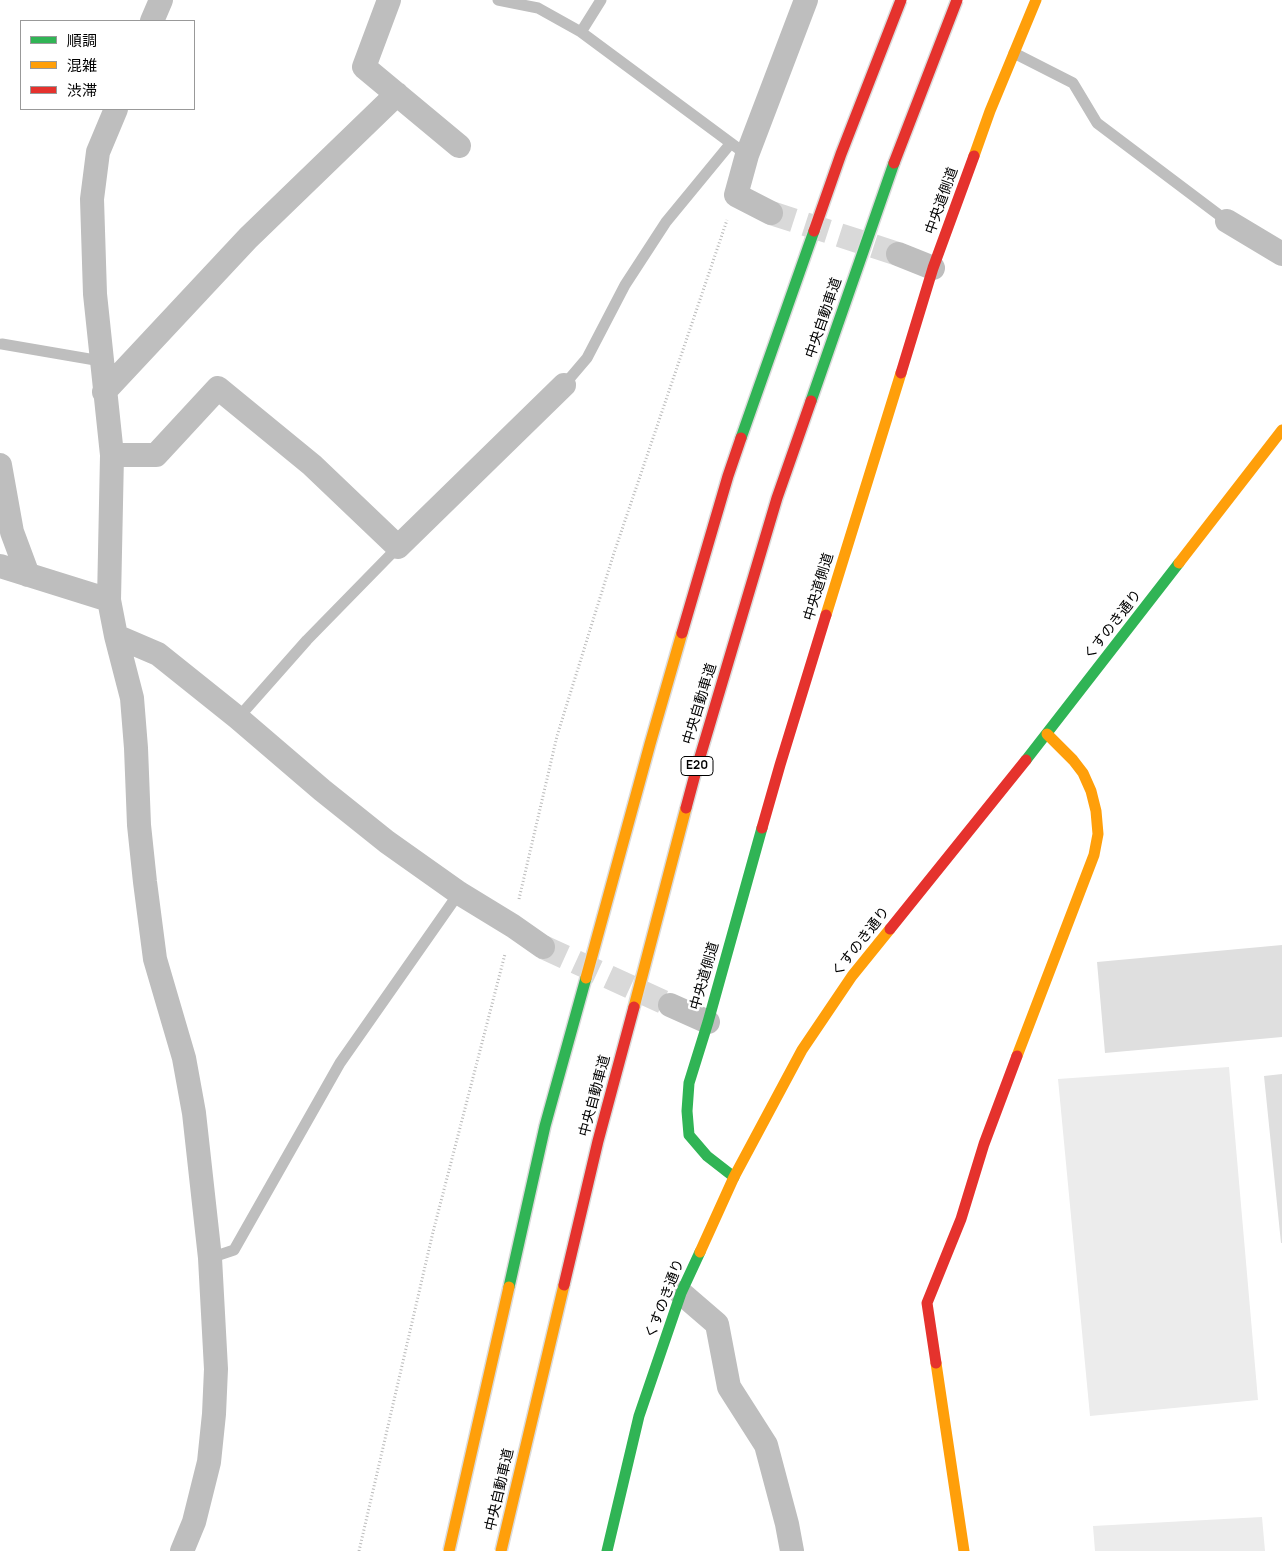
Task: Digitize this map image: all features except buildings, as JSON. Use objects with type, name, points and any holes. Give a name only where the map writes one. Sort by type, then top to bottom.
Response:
[{"type":"main road","points":[[449,1551],[545,1126],[653,734],[728,476],[841,154],[901,0]]},
{"type":"main road","name":"中央自動車道","points":[[501,1551],[598,1141],[696,767],[777,498],[889,176],[957,0]]},
{"type":"main road","name":"中央道側道","points":[[734,1177],[707,1156],[689,1135],[687,1111],[689,1083],[783,755],[933,268],[990,111],[1036,0]]},
{"type":"main road","name":"くすのき通り","points":[[607,1551],[639,1416],[681,1293],[734,1177],[802,1050],[852,976],[1048,734],[1273,448],[1282,430]]},
{"type":"main road","points":[[964,1551],[927,1303],[961,1219],[984,1144],[1094,855],[1098,834],[1096,811],[1091,791],[1083,773],[1048,734]]},
{"type":"street","points":[[152,20],[161,0]]},
{"type":"street","points":[[389,0],[364,67],[459,146]]},
{"type":"street","points":[[771,213],[736,196],[739,149],[806,0]]},
{"type":"street","points":[[104,392],[248,238],[397,94]]},
{"type":"street","points":[[116,110],[98,152],[92,199],[95,294],[112,455],[109,600],[132,698],[139,825],[155,960],[184,1058],[193,1104],[210,1258],[216,1369],[209,1462],[194,1522],[182,1551]]},
{"type":"street","points":[[1226,221],[1282,254]]},
{"type":"street","points":[[898,254],[933,268]]},
{"type":"street","points":[[112,455],[156,455],[218,388],[312,465],[398,547],[564,385]]},
{"type":"street","points":[[0,465],[12,532],[28,574]]},
{"type":"street","points":[[0,566],[109,600]]},
{"type":"street","points":[[116,636],[158,654],[387,842],[459,893],[513,926],[543,948]]},
{"type":"street","points":[[670,1005],[708,1022]]},
{"type":"street","points":[[681,1293],[717,1324],[730,1387],[766,1445],[787,1524],[792,1551]]},
{"type":"lane","points":[[498,0],[538,8],[581,32],[739,149],[666,222],[624,285],[587,358],[564,385]]},
{"type":"lane","points":[[581,32],[601,0]]},
{"type":"lane","points":[[1014,54],[1073,83],[1097,123],[1226,221]]},
{"type":"lane","points":[[2,344],[101,361]]},
{"type":"lane","points":[[238,718],[307,640],[398,547]]},
{"type":"lane","points":[[210,1258],[234,1250],[340,1063],[459,893]]},
{"type":"path","points":[[359,1551],[433,1232],[513,926],[557,736],[613,556],[736,196]]},
{"type":"shaded area","points":[[1229,1067],[1258,1400],[1090,1416],[1058,1079]]},
{"type":"shaded area","points":[[1262,1517],[1265,1551],[1095,1551],[1093,1526]]},
{"type":"tunnel","points":[[771,213],[898,254]]},
{"type":"tunnel","points":[[543,947],[670,1005]]},
{"type":"traffic: fast","points":[[811,401],[894,163]]},
{"type":"traffic: fast","points":[[741,438],[814,231]]},
{"type":"traffic: fast","points":[[1026,760],[1179,563]]},
{"type":"traffic: fast","points":[[734,1177],[707,1156],[689,1135],[687,1111],[689,1083],[762,828]]},
{"type":"traffic: fast","points":[[509,1287],[545,1126],[586,978]]},
{"type":"traffic: fast","points":[[607,1551],[639,1416],[681,1293],[700,1252]]},
{"type":"traffic: slow","points":[[974,156],[990,111],[1036,0]]},
{"type":"traffic: slow","points":[[826,615],[901,373]]},
{"type":"traffic: slow","points":[[1179,563],[1282,430]]},
{"type":"traffic: slow","points":[[586,978],[682,633]]},
{"type":"traffic: slow","points":[[1017,1056],[1094,855],[1098,834],[1096,811],[1091,791],[1083,773],[1047,734]]},
{"type":"traffic: slow","points":[[634,1007],[686,808]]},
{"type":"traffic: slow","points":[[700,1252],[734,1177],[802,1050],[852,976],[890,929]]},
{"type":"traffic: slow","points":[[501,1551],[564,1285]]},
{"type":"traffic: slow","points":[[449,1551],[509,1287]]},
{"type":"traffic: slow","points":[[936,1363],[964,1551]]},
{"type":"traffic: jam","points":[[814,231],[841,154],[901,0]]},
{"type":"traffic: jam","points":[[894,163],[957,0]]},
{"type":"traffic: jam","points":[[901,373],[933,268],[974,156]]},
{"type":"traffic: jam","points":[[686,808],[777,498],[811,401]]},
{"type":"traffic: jam","points":[[682,633],[741,438]]},
{"type":"traffic: jam","points":[[762,828],[826,615]]},
{"type":"traffic: jam","points":[[890,929],[1026,760]]},
{"type":"traffic: jam","points":[[564,1285],[598,1141],[634,1007]]},
{"type":"traffic: jam","points":[[936,1363],[927,1303],[961,1219],[984,1144],[1017,1056]]}]
